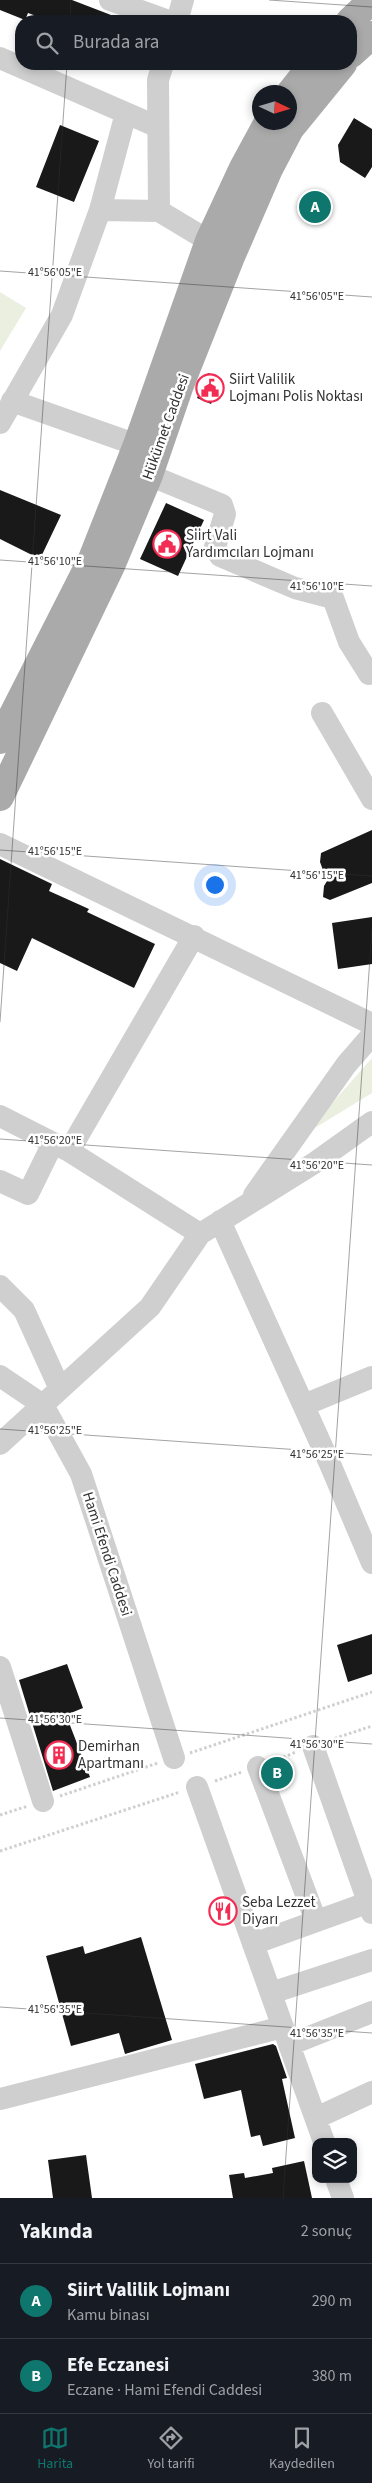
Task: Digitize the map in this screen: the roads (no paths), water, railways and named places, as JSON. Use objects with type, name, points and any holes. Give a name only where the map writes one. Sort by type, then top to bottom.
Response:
[{"type":"main road","points":[[356,15],[372,0]]},
{"type":"main road","points":[[357,49],[372,35]]},
{"type":"main road","points":[[296,85],[308,70]]},
{"type":"main road","name":"Hükümet Caddesi","points":[[0,797],[111,566],[149,475],[180,385],[230,259],[269,169],[290,129],[338,70]]},
{"type":"main road","points":[[0,740],[92,559],[137,446],[209,242],[243,168],[264,130]]},
{"type":"street","points":[[110,0],[152,15]]},
{"type":"street","points":[[178,15],[183,0]]},
{"type":"street","points":[[0,58],[15,65]]},
{"type":"street","points":[[27,70],[158,127]]},
{"type":"street","points":[[160,211],[158,80],[161,70]]},
{"type":"street","points":[[0,423],[62,315],[100,210],[126,113]]},
{"type":"street","points":[[100,210],[160,211],[209,242]]},
{"type":"street","points":[[12,401],[137,446]]},
{"type":"street","points":[[149,475],[222,504],[225,514],[215,546],[220,556],[295,588],[333,598],[349,642],[371,676]]},
{"type":"street","points":[[322,713],[372,800]]},
{"type":"street","points":[[0,844],[194,936],[372,1024]]},
{"type":"street","points":[[0,1181],[28,1194],[61,1147],[194,936]]},
{"type":"street","points":[[248,1204],[346,1065],[372,1035]]},
{"type":"street","points":[[0,1116],[61,1147],[200,1234]]},
{"type":"street","points":[[0,1444],[150,1306],[200,1234],[316,1162],[372,1122]]},
{"type":"street","points":[[220,1221],[304,1405],[372,1563]]},
{"type":"street","points":[[0,1286],[24,1310],[60,1389]]},
{"type":"street","name":"Hami Efendi Caddesi","points":[[0,1376],[43,1405],[81,1474],[174,1758]]},
{"type":"street","points":[[304,1405],[372,1377]]},
{"type":"street","points":[[0,1667],[43,1802]]},
{"type":"street","points":[[253,1944],[371,1905],[313,1746]]},
{"type":"street","points":[[258,1767],[316,1922]]},
{"type":"street","points":[[197,1787],[323,2138]]},
{"type":"street","points":[[271,1993],[372,1960]]},
{"type":"street","points":[[0,2099],[286,2036],[372,2012]]},
{"type":"street","points":[[316,2118],[372,2092]]},
{"type":"street","points":[[337,2183],[343,2198]]},
{"type":"place","name":"Siirt Valilik Lojmanı","points":[[315,207]]},
{"type":"place","name":"Siirt Valilik Lojmanı Polis Noktası","points":[[210,388]]},
{"type":"place","name":"Siirt Vali Yardımcıları Lojmanı","points":[[167,544]]},
{"type":"place","name":"Demirhan Apartmanı","points":[[59,1755]]},
{"type":"place","name":"Efe Eczanesi","points":[[277,1773]]},
{"type":"place","name":"Seba Lezzet Diyarı","points":[[223,1911]]}]
